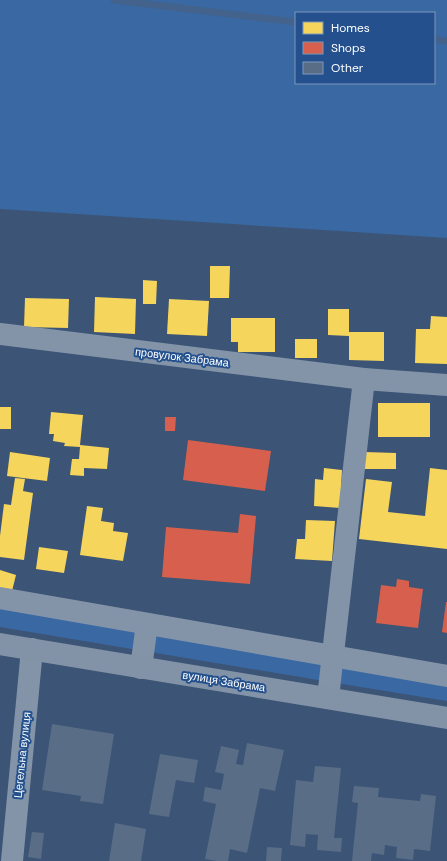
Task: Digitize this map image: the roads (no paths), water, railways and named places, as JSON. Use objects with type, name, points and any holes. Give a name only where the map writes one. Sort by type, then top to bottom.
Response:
[{"type":"main road","name":"вулиця Забрама","points":[[0,644],[447,718]]},
{"type":"street","name":"провулок Забрама","points":[[0,334],[364,379],[447,385]]},
{"type":"street","points":[[328,698],[334,656],[364,379]]},
{"type":"street","points":[[0,598],[447,676]]},
{"type":"street","points":[[141,668],[147,624]]},
{"type":"street","name":"Цегельна вулиця","points":[[12,861],[32,649]]},
{"type":"waterway","points":[[114,0],[295,22]]},
{"type":"waterway","points":[[435,39],[447,41]]}]
